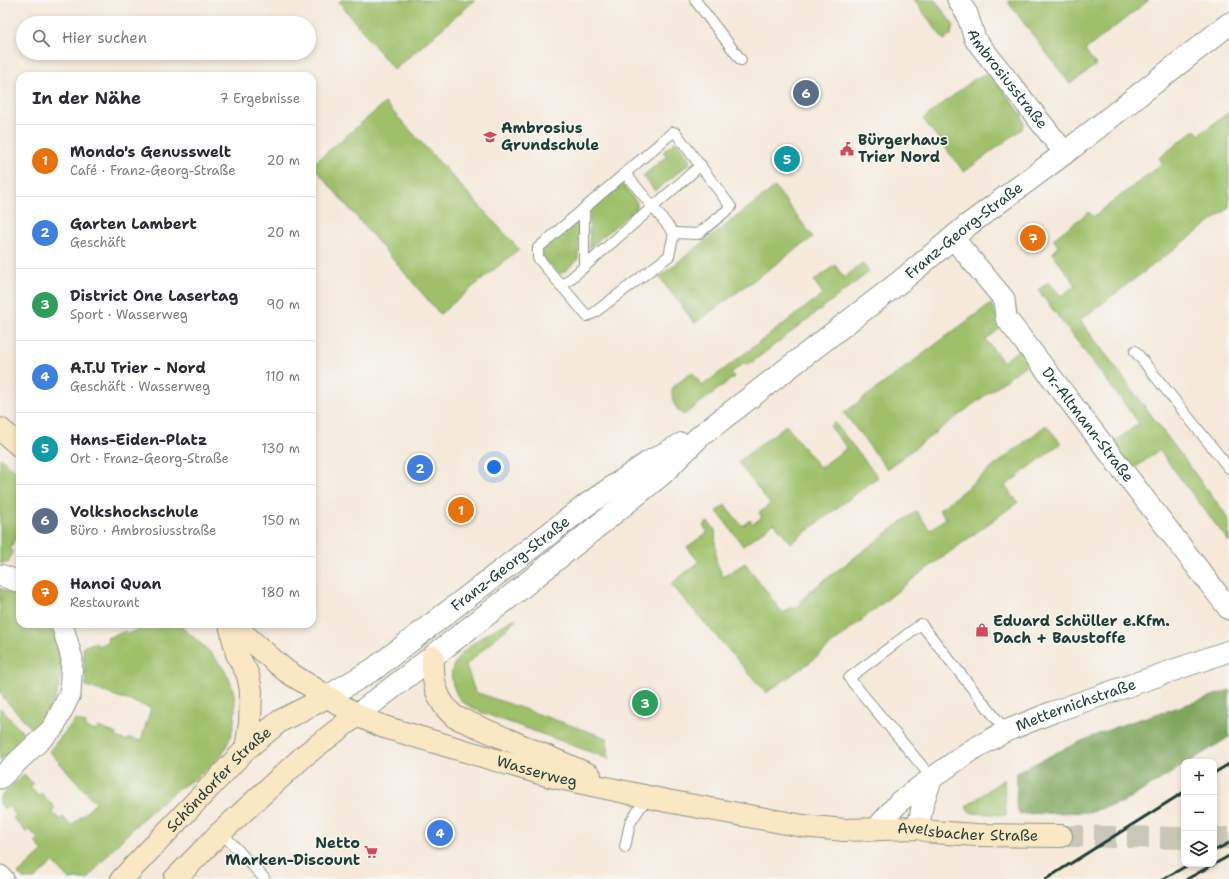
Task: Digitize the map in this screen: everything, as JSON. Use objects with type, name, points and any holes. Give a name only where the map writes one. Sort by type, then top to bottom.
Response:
[{"type":"main road","points":[[0,429],[16,443]]},
{"type":"main road","points":[[232,628],[237,654],[248,676],[251,691],[250,723],[246,749]]},
{"type":"main road","name":"Wasserweg","points":[[236,628],[286,671],[357,715],[384,727],[550,776],[642,796],[803,826],[844,830],[874,830]]},
{"type":"main road","points":[[433,657],[433,678],[437,696],[447,711],[456,717],[642,796]]},
{"type":"main road","name":"Schöndorfer Straße","points":[[122,879],[246,749],[280,721],[327,697]]},
{"type":"main road","points":[[175,879],[221,832],[305,754],[357,715]]},
{"type":"main road","name":"Avelsbacher Straße","points":[[874,830],[918,828],[933,832],[976,835],[1061,836]]},
{"type":"street","name":"Ambrosiusstraße","points":[[960,1],[967,14],[975,39],[1065,153]]},
{"type":"street","name":"Franz-Georg-Straße","points":[[357,715],[516,592],[661,475],[699,438],[1229,24]]},
{"type":"street","name":"Dr.-Altmann-Straße","points":[[954,238],[1004,300],[1006,318],[1229,609]]},
{"type":"street","name":"Franz-Georg-Straße","points":[[327,697],[374,669],[585,506],[662,454],[676,446],[699,438]]},
{"type":"street","points":[[0,575],[16,581]]},
{"type":"street","points":[[0,778],[53,728],[70,694],[72,659],[63,628]]},
{"type":"street","name":"Metternichstraße","points":[[874,830],[900,801],[970,750],[1006,731],[1053,712],[1229,651]]},
{"type":"street","points":[[918,828],[923,802],[932,778]]},
{"type":"street","points":[[0,876],[3,879]]},
{"type":"lane","points":[[695,0],[742,60]]},
{"type":"lane","points":[[625,173],[674,233],[698,234],[731,207],[676,132],[673,132],[625,173],[584,209],[538,248],[538,258],[561,287],[584,314],[589,316],[669,256],[674,233]]},
{"type":"lane","points":[[561,287],[701,165]]},
{"type":"lane","points":[[584,209],[584,266]]},
{"type":"lane","points":[[1135,351],[1229,468]]},
{"type":"lane","points":[[932,778],[849,678],[922,624],[1006,731]]},
{"type":"lane","points":[[625,847],[630,823],[642,796]]},
{"type":"lane","points":[[221,832],[264,878]]},
{"type":"green space","points":[[341,0],[475,0],[394,70],[339,2]]},
{"type":"green space","points":[[914,0],[935,0],[953,25],[951,35],[944,40]]},
{"type":"green space","points":[[1011,0],[1149,0],[1085,50],[1096,65],[1070,84],[1008,2]]},
{"type":"green space","points":[[987,73],[991,74],[1022,115],[1024,124],[1022,129],[964,172],[923,119],[976,78]]},
{"type":"green space","points":[[385,103],[519,249],[440,314],[316,170],[316,162]]},
{"type":"green space","points":[[1229,112],[1229,208],[1080,320],[1229,519],[1229,542],[1159,450],[1132,470],[1112,444],[1139,423],[1038,290],[1049,282],[1061,296],[1076,285],[1052,253],[1059,247],[1053,239],[1089,212],[1093,217],[1163,163],[1159,158],[1195,130],[1199,135]]},
{"type":"green space","points":[[676,141],[690,159],[690,163],[655,191],[643,176],[667,156],[663,152]]},
{"type":"green space","points":[[622,184],[637,203],[637,208],[589,248],[590,209]]},
{"type":"green space","points":[[775,187],[813,237],[695,323],[659,277]]},
{"type":"green space","points":[[577,223],[579,223],[578,259],[563,273],[558,273],[542,256],[543,250]]},
{"type":"green space","points":[[862,263],[869,272],[747,366],[744,363],[731,373],[734,377],[684,415],[675,406],[672,395],[673,387],[692,372],[702,386],[823,294],[814,281],[835,265],[844,278]]},
{"type":"green space","points":[[991,303],[996,316],[1004,325],[986,340],[1003,362],[1021,348],[1031,361],[887,469],[844,413]]},
{"type":"green space","points":[[834,422],[878,477],[791,543],[774,523],[743,546],[717,511],[725,505],[742,526],[750,520],[753,524],[762,517],[759,513],[770,504],[738,462],[786,425],[820,468],[847,448],[830,426]]},
{"type":"green space","points":[[1046,425],[1061,443],[1005,486],[1018,502],[910,581],[810,662],[766,693],[671,584],[699,562],[687,547],[708,532],[703,526],[708,522],[715,530],[716,561],[723,577],[745,563],[783,613],[792,607],[794,609],[802,603],[801,600],[810,593],[809,592],[916,511],[930,530],[946,518],[939,510]]},
{"type":"green space","points":[[0,458],[16,472],[16,539],[10,549],[13,551],[8,563],[0,563]]},
{"type":"green space","points":[[0,588],[16,596],[16,628],[51,628],[57,643],[61,665],[58,687],[51,707],[45,716],[32,729],[0,694]]},
{"type":"green space","points":[[514,619],[516,620],[466,665],[475,692],[607,738],[609,759],[485,714],[464,703],[458,697],[453,685],[452,674],[455,663],[471,645]]},
{"type":"green space","points":[[138,628],[183,628],[202,645],[222,667],[234,693],[235,709],[233,727],[228,742],[223,752],[213,764],[166,798],[145,817],[115,847],[88,879],[69,879],[53,862],[35,879],[23,879],[18,874],[43,851],[35,842],[38,839],[30,830],[27,833],[13,818],[16,815],[8,806],[5,809],[0,804],[0,797],[24,774],[33,784],[30,787],[38,796],[41,793],[55,808],[52,812],[60,820],[63,817],[71,826],[96,803],[49,751],[75,720],[86,723],[85,728],[97,731],[98,727],[117,734],[116,737],[127,741],[129,738],[141,741],[151,708],[86,686],[83,647],[96,642],[97,646],[108,642],[107,638],[126,631],[127,634],[138,630]]},
{"type":"green space","points":[[1229,690],[1229,737],[1194,759],[1181,759],[1181,767],[1124,802],[1089,812],[1020,814],[1016,805],[1017,773],[1067,748],[1106,731],[1133,721],[1202,700]]},
{"type":"green space","points":[[0,708],[27,737],[0,761]]},
{"type":"green space","points":[[1004,779],[1006,815],[972,813],[967,809],[967,806]]},
{"type":"tunnel","points":[[1061,836],[1181,838]]},
{"type":"tunnel","points":[[1217,838],[1229,838]]},
{"type":"railway","points":[[1217,771],[1229,764]]},
{"type":"railway","points":[[1046,879],[1181,794]]},
{"type":"railway","points":[[1217,849],[1229,843]]},
{"type":"railway","points":[[1187,879],[1229,856]]},
{"type":"railway","points":[[1163,879],[1185,867]]},
{"type":"place","name":"Volkshochschule","points":[[806,93]]},
{"type":"place","name":"Ambrosius Grundschule","points":[[490,137]]},
{"type":"place","name":"Bürgerhaus Trier Nord","points":[[847,149]]},
{"type":"place","name":"Hans-Eiden-Platz","points":[[787,159]]},
{"type":"place","name":"Hanoi Quan","points":[[1033,238]]},
{"type":"place","name":"Garten Lambert","points":[[420,468]]},
{"type":"place","name":"Mondo's Genusswelt","points":[[461,510]]},
{"type":"place","name":"Eduard Schüller e.Kfm. Dach + Baustoffe","points":[[982,630]]},
{"type":"place","name":"District One Lasertag","points":[[645,703]]},
{"type":"place","name":"A.T.U Trier - Nord","points":[[440,833]]},
{"type":"place","name":"Netto Marken-Discount","points":[[371,852]]}]
